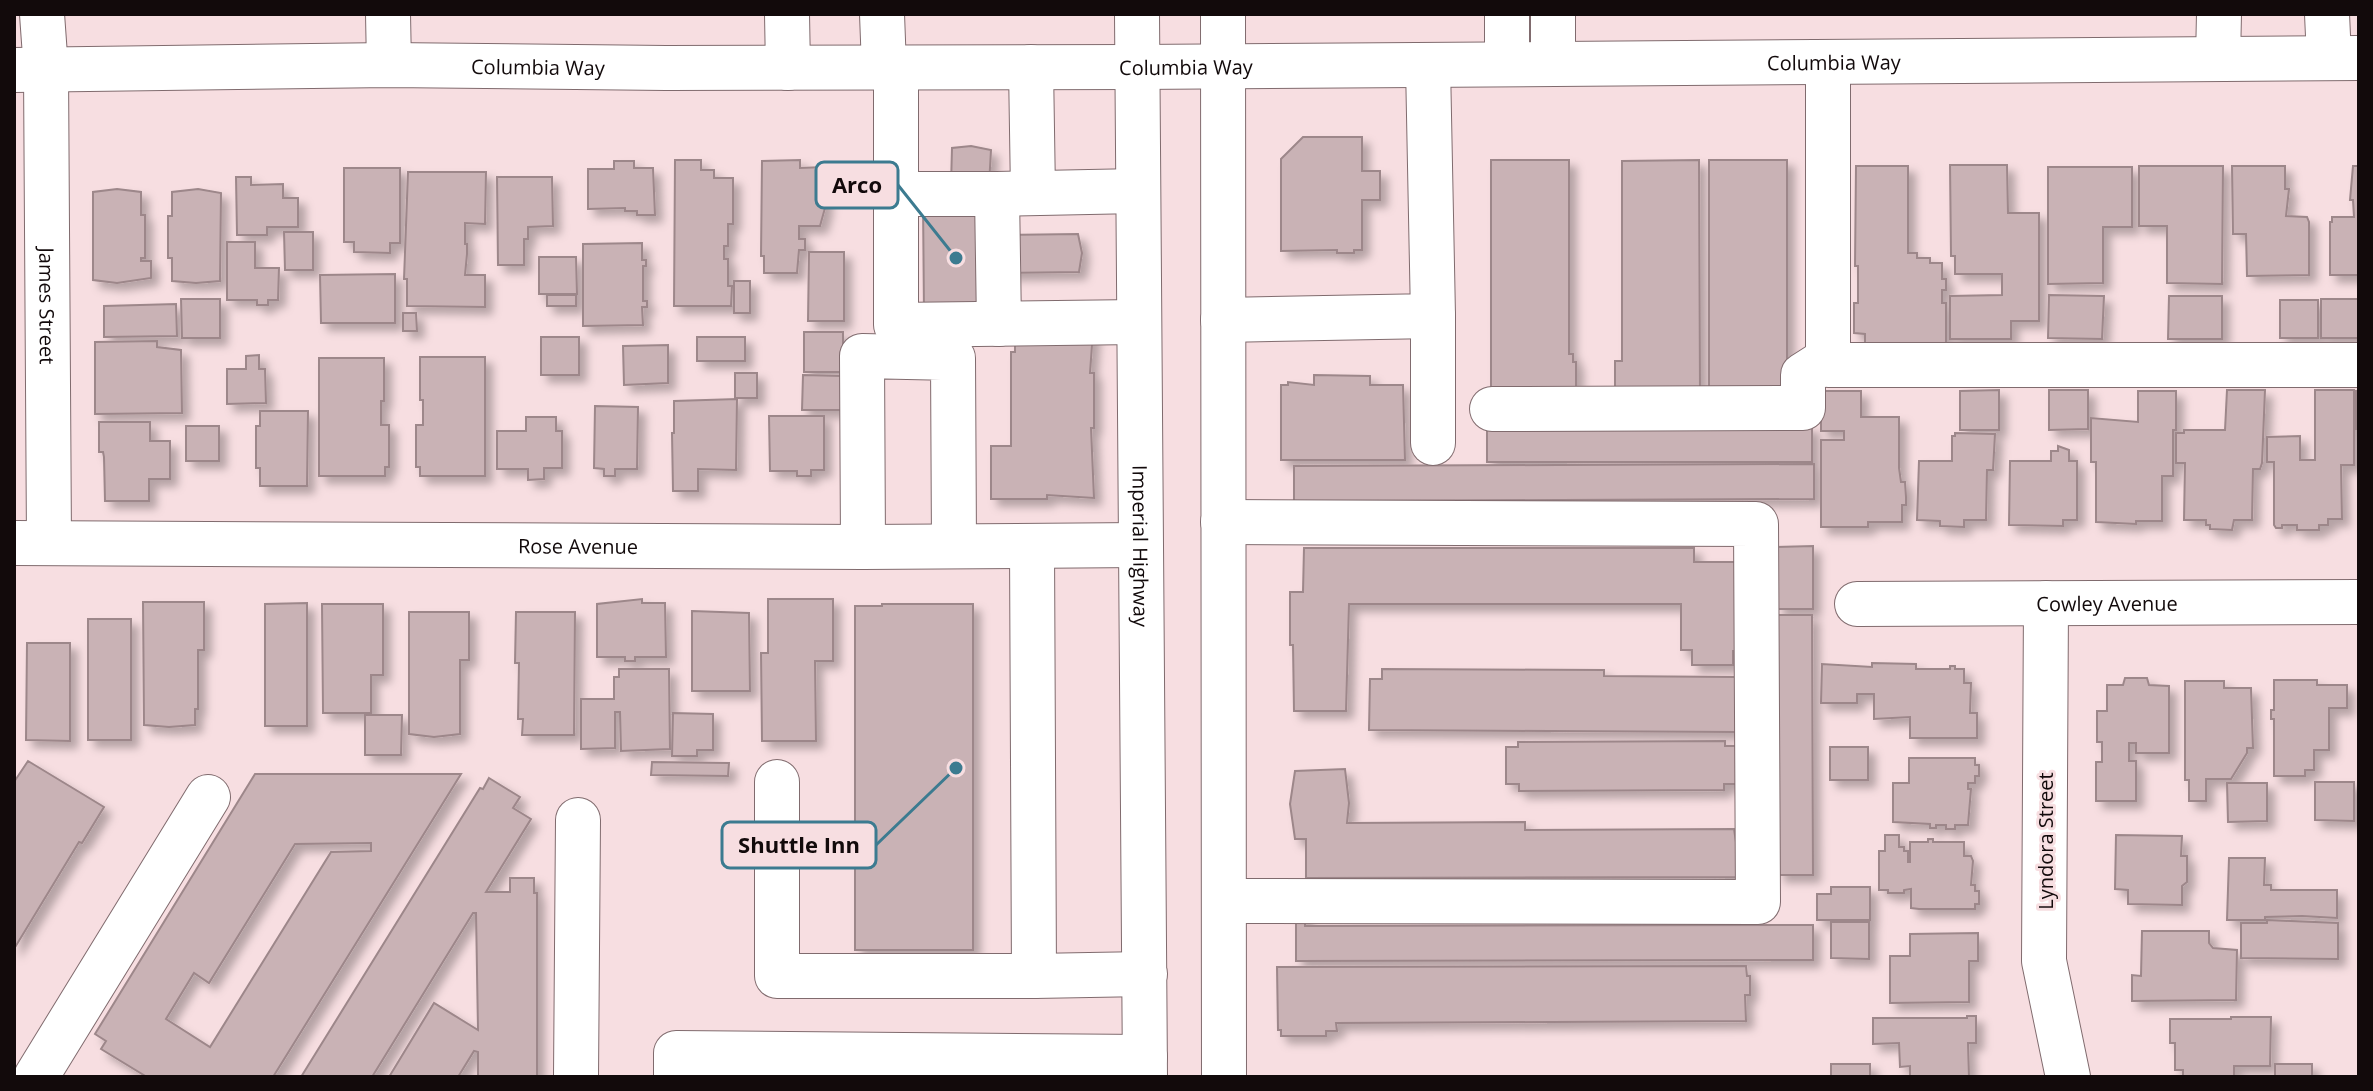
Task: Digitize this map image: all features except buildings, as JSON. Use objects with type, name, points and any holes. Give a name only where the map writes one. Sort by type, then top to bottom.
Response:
[{"type":"street","name":"James Street","points":[[32,543],[30,70],[42,14]]},
{"type":"street","points":[[388,14],[389,65]]},
{"type":"street","points":[[787,14],[788,68]]},
{"type":"street","points":[[882,14],[890,67],[896,194],[896,325],[1138,322]]},
{"type":"street","name":"Imperial Highway","points":[[1137,14],[1145,1067]]},
{"type":"street","points":[[1223,14],[1224,1077]]},
{"type":"street","points":[[1507,14],[1507,64]]},
{"type":"street","points":[[1553,14],[1568,64]]},
{"type":"street","points":[[1568,64],[1584,14]]},
{"type":"street","points":[[2218,59],[2219,14]]},
{"type":"street","points":[[2327,14],[2344,58]]},
{"type":"street","name":"Columbia Way","points":[[30,70],[389,65],[1138,67],[2344,58]]},
{"type":"street","points":[[1828,62],[1828,365],[2359,365]]},
{"type":"street","points":[[1428,65],[1433,443]]},
{"type":"street","points":[[999,324],[1031,67]]},
{"type":"street","points":[[896,194],[1138,191]]},
{"type":"street","points":[[1223,320],[1433,316]]},
{"type":"street","points":[[863,547],[862,356],[953,358],[954,546]]},
{"type":"street","points":[[1492,409],[1803,408],[1803,375],[1828,359]]},
{"type":"street","points":[[1223,522],[1756,524],[1758,902],[1225,901]]},
{"type":"street","name":"Rose Avenue","points":[[32,543],[863,547],[1140,545]]},
{"type":"street","points":[[1032,546],[1034,976]]},
{"type":"street","name":"Cowley Avenue","points":[[1857,604],[2359,602]]},
{"type":"street","name":"Lyndora Street","points":[[2046,603],[2044,961],[2068,1077]]},
{"type":"street","points":[[777,782],[777,976],[1145,974]]},
{"type":"street","points":[[36,1077],[208,797]]},
{"type":"street","points":[[576,1077],[578,820]]},
{"type":"street","points":[[676,1077],[676,1053],[776,1066],[1145,1067]]},
{"type":"place","name":"Arco","points":[[956,258]]},
{"type":"place","name":"Shuttle Inn","points":[[956,768]]}]
